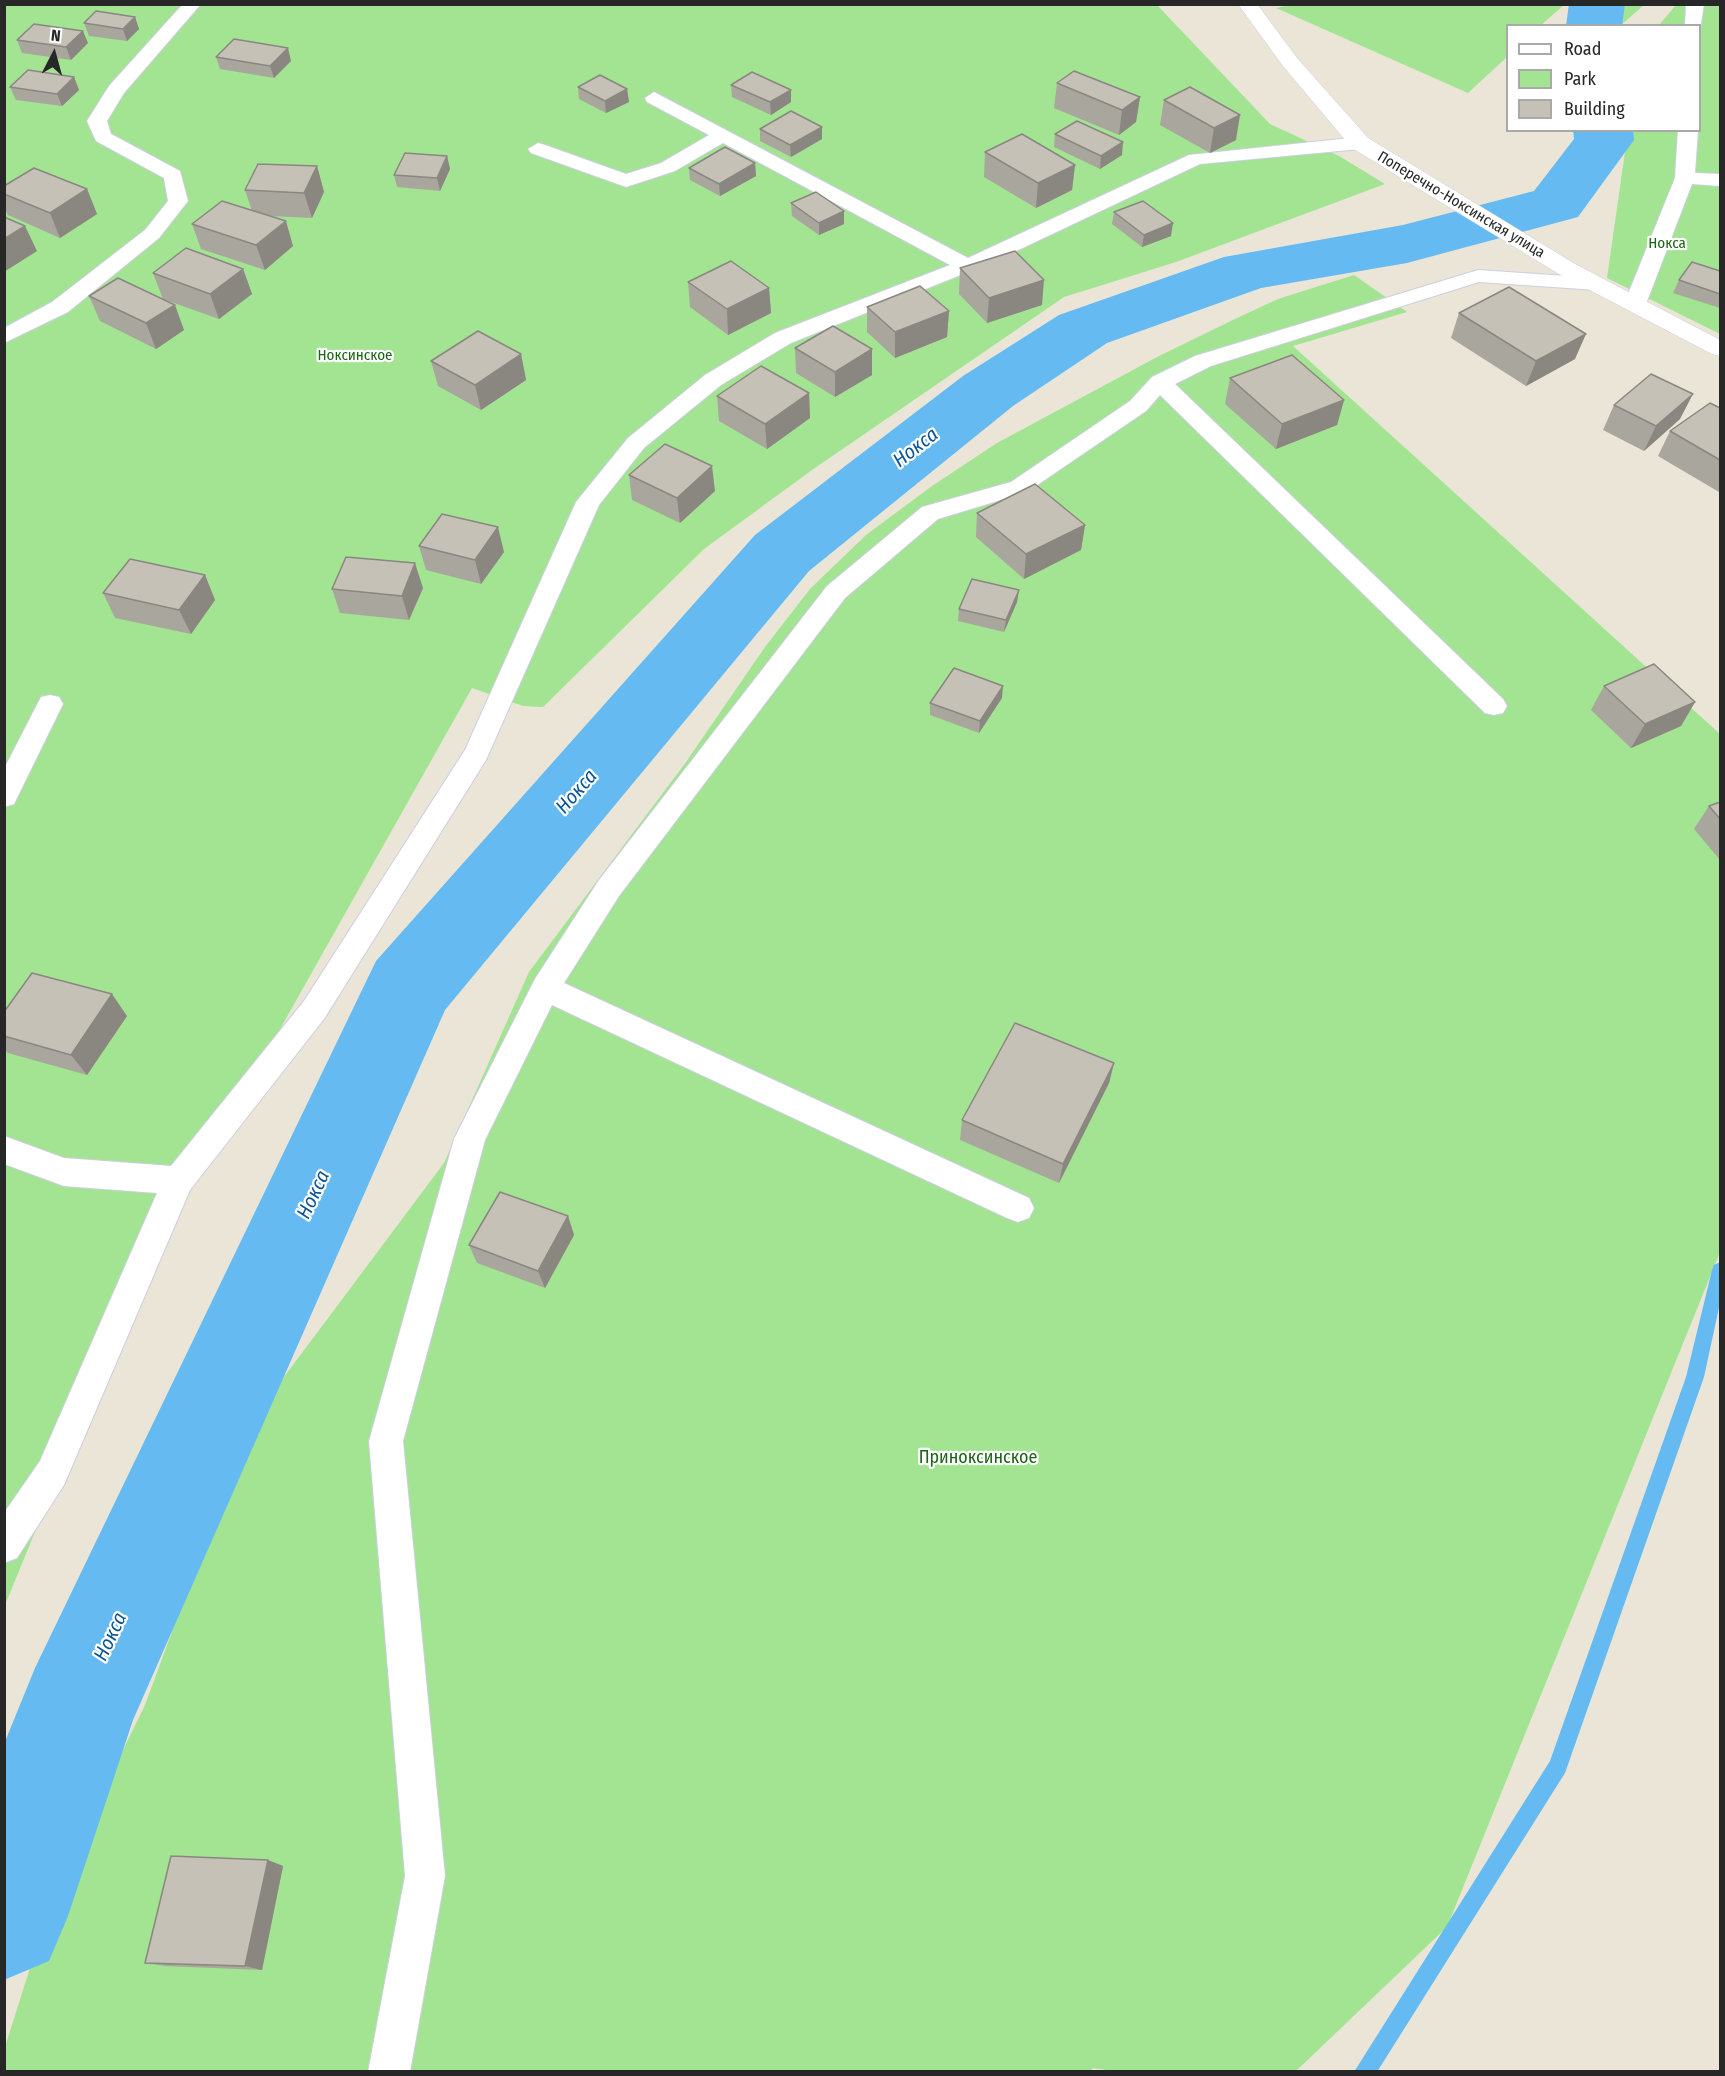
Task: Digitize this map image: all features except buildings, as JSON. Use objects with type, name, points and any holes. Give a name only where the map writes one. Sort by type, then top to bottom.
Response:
[{"type":"street","name":"Поперечно-Ноксинская улица","points":[[1247,4],[1290,62],[1360,143],[1567,269],[1720,349]]},
{"type":"lane","points":[[4,337],[60,307],[152,234],[178,201],[173,175],[103,137],[97,121],[116,90],[193,4]]},
{"type":"lane","points":[[1694,24],[1695,4]]},
{"type":"lane","points":[[654,98],[967,266]]},
{"type":"lane","points":[[1635,304],[1686,178],[1688,132]]},
{"type":"lane","points":[[538,149],[626,182],[668,167],[723,135]]},
{"type":"lane","points":[[4,1545],[51,1473],[178,1181],[314,1010],[477,753],[588,502],[636,443],[713,380],[783,338],[967,266],[1196,159],[1360,143]]},
{"type":"lane","points":[[1686,178],[1720,180]]},
{"type":"lane","points":[[389,2072],[425,1876],[386,1441],[470,1139],[545,988],[609,888],[836,592],[930,513],[1019,487],[1138,406],[1160,382],[1203,361],[1478,276],[1597,284]]},
{"type":"lane","points":[[1160,382],[1494,706]]},
{"type":"lane","points":[[4,797],[50,704]]},
{"type":"lane","points":[[545,988],[1018,1208]]},
{"type":"lane","points":[[4,1150],[64,1172],[178,1181]]},
{"type":"green space","points":[[1291,4],[1564,5],[1542,24],[1506,24],[1506,58],[1468,93],[1276,8]]},
{"type":"green space","name":"Ноксинское","points":[[5,5],[1157,5],[1270,124],[1339,156],[1385,184],[1176,262],[1064,297],[812,470],[704,549],[543,707],[523,706],[472,688],[190,1189],[60,1471],[5,1605]]},
{"type":"green space","points":[[1577,5],[1644,5],[1622,24],[1606,24]]},
{"type":"green space","name":"Нокса","points":[[1676,5],[1720,5],[1720,334],[1607,278],[1628,132],[1701,132],[1701,24],[1660,24]]},
{"type":"green space","name":"Приноксинское","points":[[1354,275],[1407,312],[1293,346],[1720,734],[1720,1252],[1447,1927],[1296,2071],[1119,2072],[1093,2068],[1090,2072],[5,2072],[5,2047],[55,1889],[145,1705],[248,1425],[444,1163],[529,972],[686,762],[765,647],[810,589],[866,535],[932,486],[997,443],[1159,356],[1235,319],[1278,299]]},
{"type":"waterway","name":"Нокса","points":[[1594,24],[1597,4]]},
{"type":"waterway","name":"Нокса","points":[[4,1916],[77,1710],[409,988],[782,553],[988,391],[1083,329],[1247,271],[1407,244],[1556,204],[1604,140],[1603,132]]},
{"type":"waterway","points":[[1364,2072],[1558,1766],[1695,1377],[1720,1270]]}]
